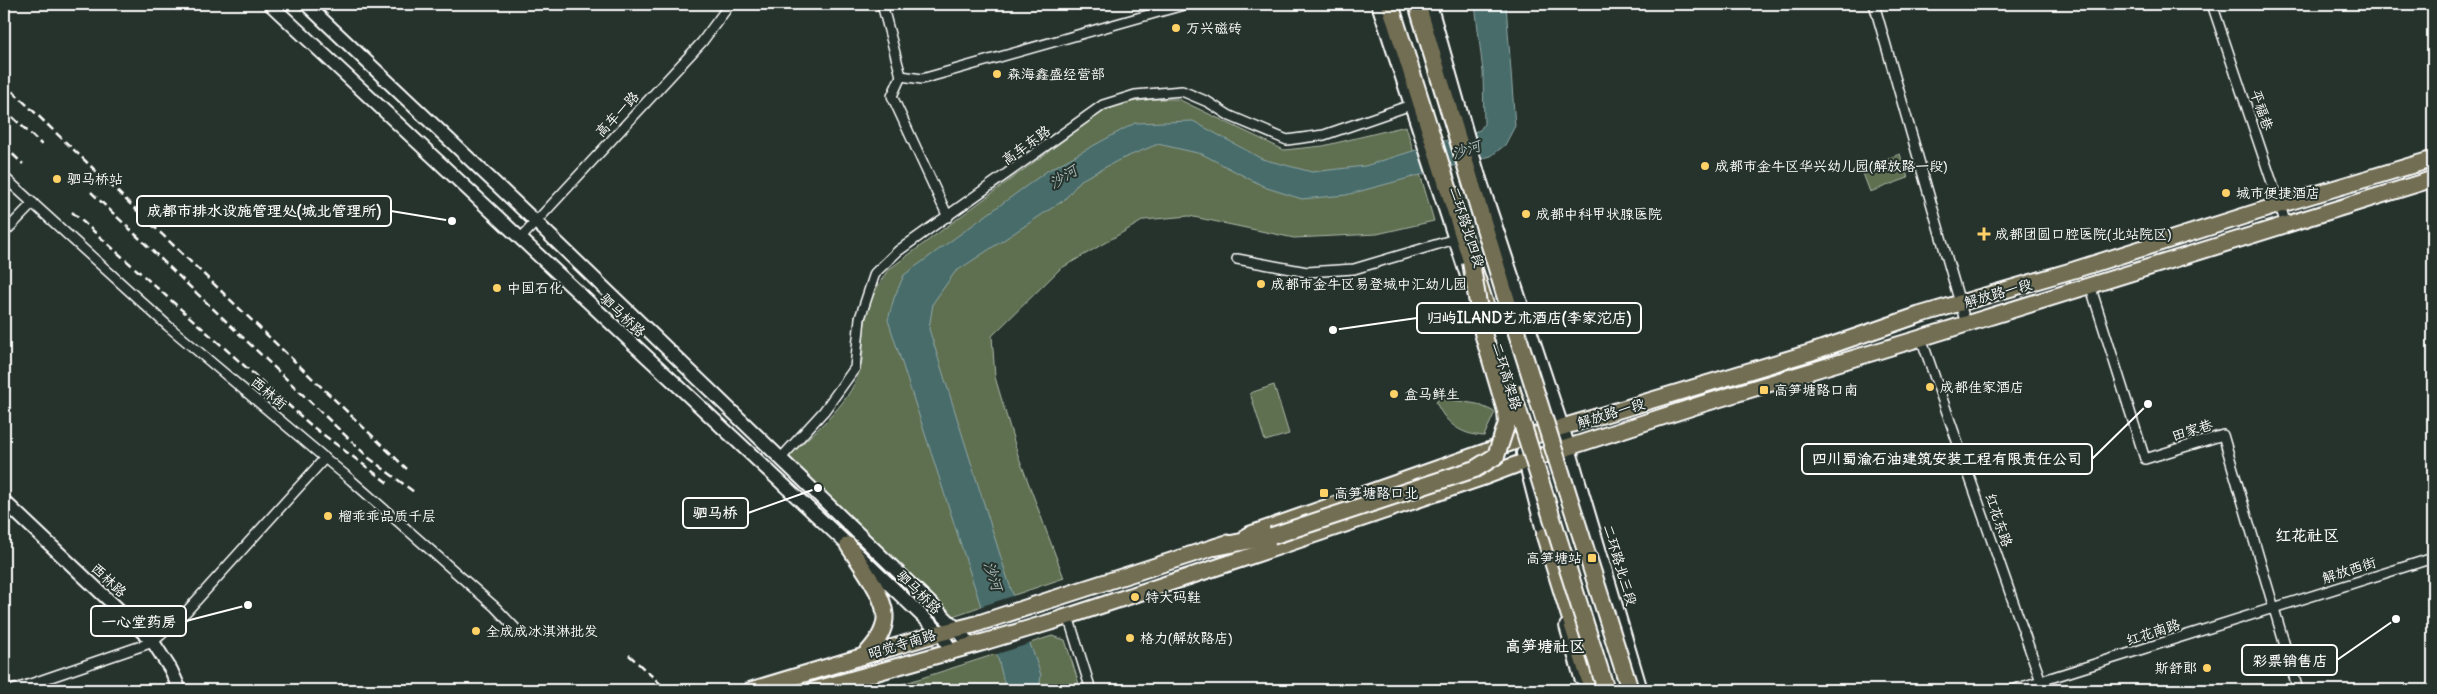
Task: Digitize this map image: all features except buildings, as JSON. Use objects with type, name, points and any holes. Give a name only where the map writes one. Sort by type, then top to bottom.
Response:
[{"type":"highway","name":"二环高架路","points":[[1390,4],[1606,690]]},
{"type":"highway","name":"二环高架路","points":[[1417,4],[1509,308],[1630,690]]},
{"type":"highway","points":[[1216,546],[1272,536],[1475,469],[1496,456],[1503,438],[1506,411],[1483,333],[1471,262]]},
{"type":"highway","points":[[1544,536],[1593,690]]},
{"type":"main road","name":"驷马桥路","points":[[270,4],[848,545],[940,633],[952,650]]},
{"type":"main road","name":"驷马桥路","points":[[306,4],[536,222],[956,629],[977,644]]},
{"type":"main road","name":"二环路北四段","points":[[1378,4],[1526,461]]},
{"type":"main road","name":"二环路北四段","points":[[1430,4],[1478,173],[1569,448]]},
{"type":"main road","name":"解放路一段","points":[[1216,546],[1519,440],[2433,159]]},
{"type":"main road","name":"解放路一段","points":[[1061,618],[1245,558],[1526,461],[1702,404],[2433,179]]},
{"type":"main road","name":"二环路北三段","points":[[1569,448],[1641,690]]},
{"type":"main road","points":[[1526,461],[1571,648],[1585,690]]},
{"type":"main road","name":"西林路","points":[[4,501],[153,642],[171,670],[180,690]]},
{"type":"main road","points":[[848,545],[873,586],[885,612],[886,619],[881,633],[864,656]]},
{"type":"main road","name":"昭觉寺南路","points":[[752,690],[940,633],[973,625],[1216,546]]},
{"type":"main road","name":"昭觉寺南路","points":[[814,690],[1061,618]]},
{"type":"street","name":"高车一路","points":[[520,239],[702,42],[730,4]]},
{"type":"street","points":[[882,4],[901,76],[892,96],[948,217]]},
{"type":"street","points":[[901,76],[922,80],[1186,4]]},
{"type":"street","points":[[1874,4],[1962,304],[1966,324]]},
{"type":"street","name":"平福巷","points":[[2212,4],[2286,224]]},
{"type":"street","name":"高车东路","points":[[781,458],[824,411],[855,368],[860,318],[875,273],[898,251],[1103,105],[1135,95],[1182,91],[1208,102],[1230,116],[1286,140],[1324,135],[1411,105]]},
{"type":"street","name":"西林街","points":[[4,177],[168,326],[325,458],[495,607],[517,630]]},
{"type":"street","points":[[4,233],[33,203]]},
{"type":"street","points":[[1237,259],[1307,272],[1354,269],[1455,239]]},
{"type":"street","name":"田家巷","points":[[2090,285],[2145,459],[2223,435],[2298,690]]},
{"type":"street","name":"红花东路","points":[[1921,338],[2043,686]]},
{"type":"street","points":[[13,690],[153,642],[186,612],[325,458]]},
{"type":"street","name":"解放西街","points":[[2273,608],[2433,558]]},
{"type":"street","name":"红花南路","points":[[2012,690],[2043,686],[2273,608]]},
{"type":"street","points":[[1061,618],[1091,690]]},
{"type":"green space","points":[[1154,99],[1178,99],[1284,150],[1323,146],[1406,126],[1434,221],[1377,234],[1294,238],[1189,216],[1144,220],[1060,269],[992,336],[995,377],[1018,455],[1064,578],[953,616],[788,457],[829,418],[847,397],[854,385],[862,360],[864,329],[871,301],[888,270],[1102,112],[1122,103]]},
{"type":"green space","points":[[1900,154],[1908,178],[1870,192],[1861,168]]},
{"type":"green space","points":[[1274,385],[1289,434],[1265,441],[1250,393]]},
{"type":"green space","points":[[1440,398],[1477,404],[1495,412],[1484,436],[1468,433],[1449,422],[1436,402]]},
{"type":"green space","points":[[1052,636],[1065,640],[1081,690],[884,690]]},
{"type":"water","name":"沙河","points":[[1475,4],[1506,4],[1515,126],[1505,145],[1491,156],[1346,195],[1302,199],[1267,188],[1202,154],[1158,144],[1119,160],[1081,180],[1064,200],[955,272],[933,303],[929,329],[1008,580],[1041,675],[1039,690],[1003,690],[1005,687],[999,662],[888,320],[894,298],[904,275],[1047,171],[1135,123],[1193,121],[1262,159],[1312,172],[1365,166],[1480,130],[1484,124],[1483,72]]},
{"type":"pier","points":[[1016,595],[1032,643],[994,655],[979,607]]},
{"type":"railway","points":[[4,83],[407,469]]},
{"type":"railway","points":[[4,109],[42,145]]},
{"type":"railway","points":[[4,146],[23,164]]},
{"type":"railway","points":[[91,192],[369,458],[414,492]]},
{"type":"railway","points":[[72,212],[313,427],[388,483]]},
{"type":"railway","points":[[629,655],[667,690]]},
{"type":"place","name":"万兴磁砖","points":[[1176,28]]},
{"type":"place","name":"森海鑫盛经营部","points":[[997,74]]},
{"type":"place","name":"成都市金牛区华兴幼儿园(解放路一段)","points":[[1705,166]]},
{"type":"place","name":"驷马桥站","points":[[57,179]]},
{"type":"place","name":"城市便捷酒店","points":[[2226,193]]},
{"type":"place","name":"成都中科甲状腺医院","points":[[1526,214]]},
{"type":"place","name":"成都市排水设施管理处(城北管理所)","points":[[452,221]]},
{"type":"place","name":"成都团圆口腔医院(北站院区)","points":[[1984,234]]},
{"type":"place","name":"成都市金牛区易登城中汇幼儿园","points":[[1261,284]]},
{"type":"place","name":"中国石化","points":[[497,288]]},
{"type":"place","name":"归屿ILAND艺术酒店(李家沱店)","points":[[1333,330]]},
{"type":"place","name":"成都佳家酒店","points":[[1930,387]]},
{"type":"place","name":"高笋塘路口南","points":[[1764,390]]},
{"type":"place","name":"盒马鲜生","points":[[1394,394]]},
{"type":"place","name":"四川蜀渝石油建筑安装工程有限责任公司","points":[[2148,404]]},
{"type":"place","name":"驷马桥","points":[[818,488]]},
{"type":"place","name":"高笋塘路口北","points":[[1324,493]]},
{"type":"place","name":"榴乖乖品质千层","points":[[328,516]]},
{"type":"place","name":"高笋塘站","points":[[1592,558]]},
{"type":"place","name":"特大码鞋","points":[[1135,597]]},
{"type":"place","name":"一心堂药房","points":[[248,605]]},
{"type":"place","name":"彩票销售店","points":[[2396,619]]},
{"type":"place","name":"全成成冰淇淋批发","points":[[476,631]]},
{"type":"place","name":"格力(解放路店)","points":[[1130,638]]},
{"type":"place","name":"斯舒郎","points":[[2207,668]]},
{"type":"district","name":"红花社区","points":[[2307,535]]},
{"type":"district","name":"高笋塘社区","points":[[1545,646]]}]
